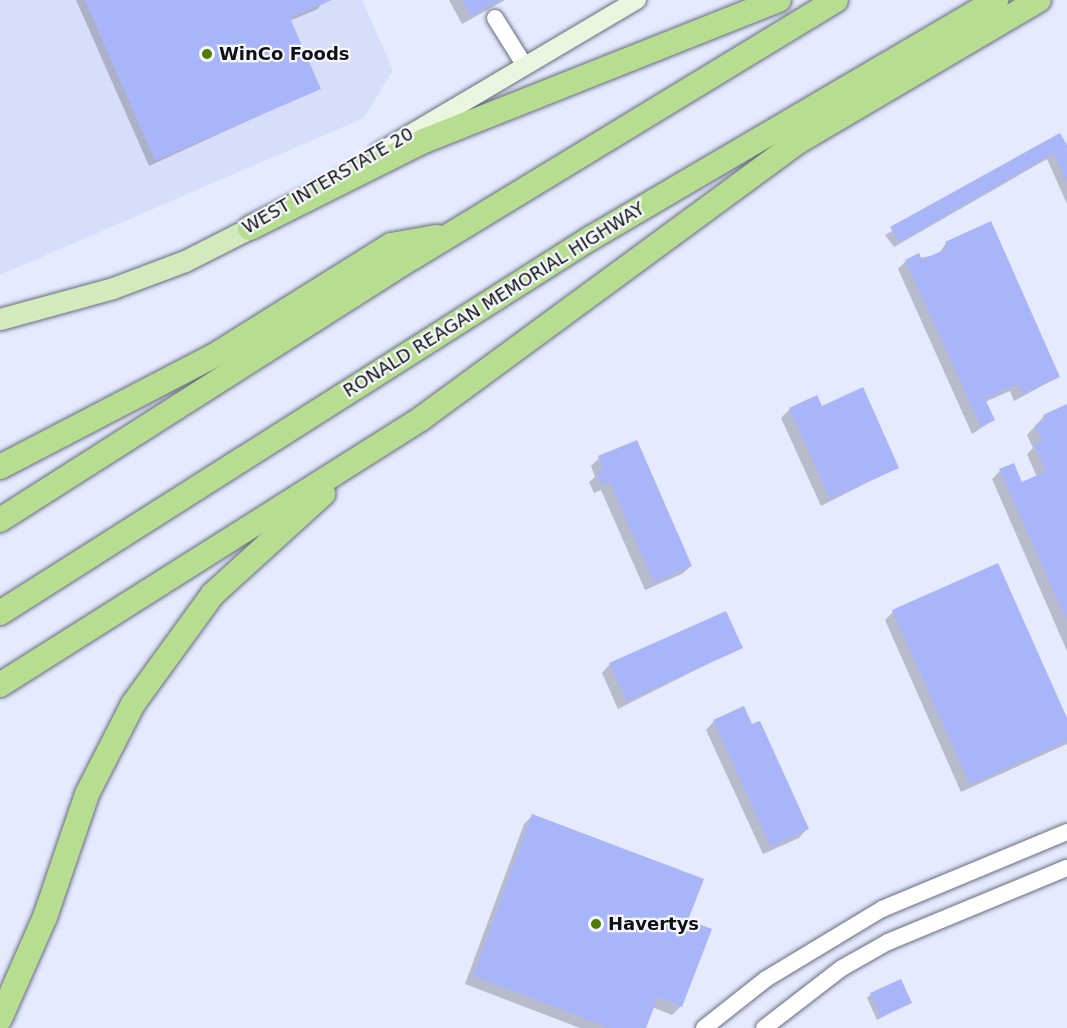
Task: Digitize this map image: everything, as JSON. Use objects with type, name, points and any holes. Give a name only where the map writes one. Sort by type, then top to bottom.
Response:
[{"type":"highway","points":[[250,228],[433,137],[779,0]]},
{"type":"highway","points":[[0,520],[451,234],[836,0]]},
{"type":"highway","name":"RONALD REAGAN MEMORIAL HIGHWAY","points":[[0,613],[600,232],[996,0]]},
{"type":"highway","points":[[0,1019],[45,917],[104,756],[155,668],[213,594],[258,550],[422,418],[801,140],[1039,0]]},
{"type":"highway","points":[[0,467],[217,354],[391,245],[451,234]]},
{"type":"highway","points":[[0,685],[422,418]]},
{"type":"main road","name":"WEST INTERSTATE 20","points":[[0,319],[123,284],[250,228],[637,0]]},
{"type":"street","points":[[495,18],[525,66]]},
{"type":"street","points":[[704,1028],[766,979],[882,909],[1067,832]]},
{"type":"street","points":[[764,1028],[842,968],[888,942],[1067,868]]},
{"type":"shaded area","points":[[0,0],[362,0],[393,70],[364,118],[0,275]]},
{"type":"building","name":"WinCo Foods","points":[[85,0],[332,0],[290,18],[321,89],[155,161]]},
{"type":"building","points":[[462,0],[501,0],[471,16]]},
{"type":"building","points":[[1060,133],[1067,145],[1067,183],[1054,153],[900,242],[890,227]]},
{"type":"building","points":[[991,221],[1060,377],[1023,394],[1018,384],[985,399],[995,420],[981,427],[905,260],[919,253],[922,260],[948,248],[945,242]]},
{"type":"building","points":[[863,387],[899,468],[830,499],[789,408],[817,395],[822,406]]},
{"type":"building","points":[[1067,404],[1067,621],[999,469],[1014,463],[1022,482],[1046,471],[1034,445],[1042,441],[1035,425],[1046,420],[1043,415]]},
{"type":"building","points":[[637,440],[692,566],[654,583],[610,482],[602,485],[597,473],[604,469],[598,456]]},
{"type":"building","points":[[998,563],[1067,718],[1067,741],[970,785],[892,610]]},
{"type":"building","points":[[726,611],[743,648],[627,701],[609,663]]},
{"type":"building","points":[[744,706],[752,724],[760,721],[809,829],[771,847],[713,720]]},
{"type":"building","name":"Havertys","points":[[532,814],[704,879],[688,920],[712,929],[682,1007],[658,997],[646,1028],[610,1028],[473,976]]},
{"type":"building","points":[[901,979],[912,1003],[881,1017],[870,993]]},
{"type":"place","name":"WinCo Foods","points":[[207,54]]},
{"type":"place","name":"Havertys","points":[[596,924]]}]
